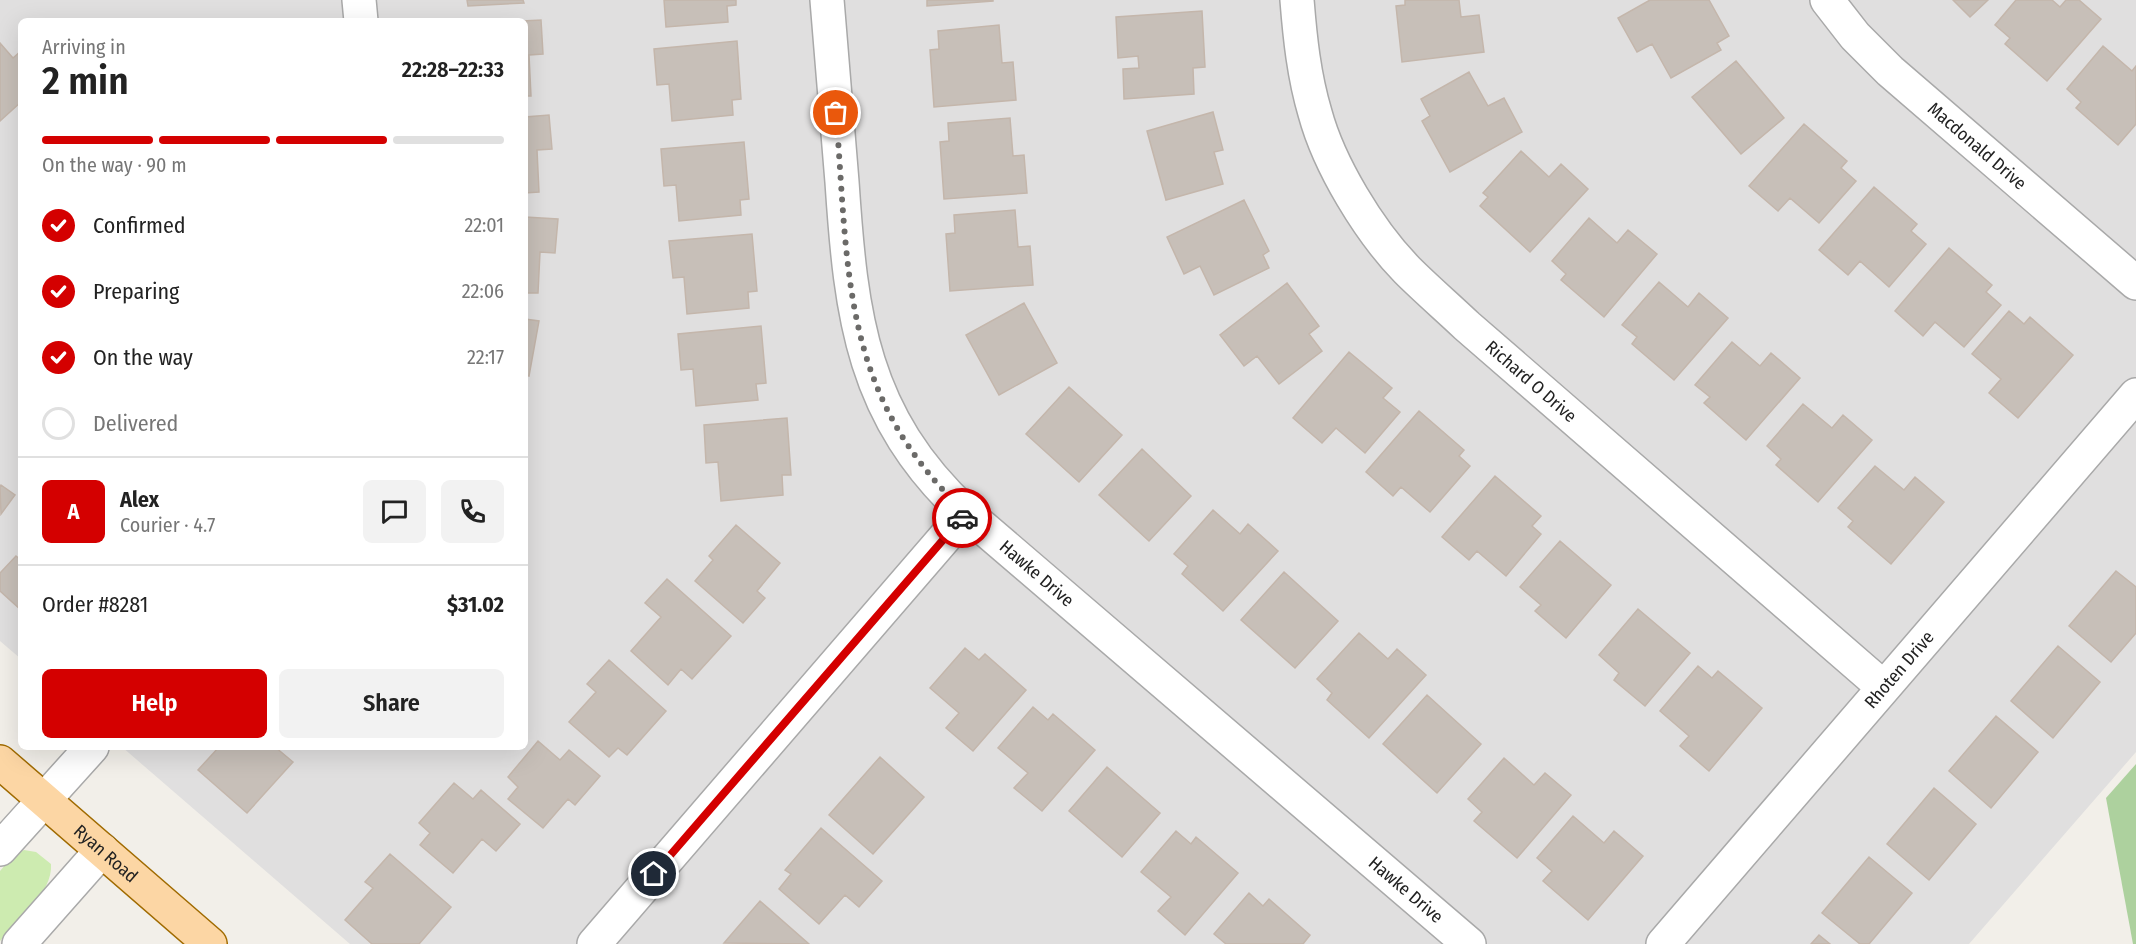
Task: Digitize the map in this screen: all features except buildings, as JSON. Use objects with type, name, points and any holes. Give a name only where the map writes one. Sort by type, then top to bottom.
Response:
[{"type":"main road","name":"Ryan Road","points":[[0,762],[210,944]]},
{"type":"street","points":[[359,0],[361,18]]},
{"type":"street","name":"Hawke Drive","points":[[827,0],[846,260],[856,324],[876,387],[900,433],[936,485],[966,513],[1469,944]]},
{"type":"street","name":"Richard O Drive","points":[[1297,0],[1302,57],[1315,114],[1335,163],[1363,212],[1391,252],[1467,326],[1883,687]]},
{"type":"street","name":"Macdonald Drive","points":[[1827,0],[1855,36],[1890,71],[2136,283]]},
{"type":"street","name":"Rhoten Drive","points":[[1663,944],[2136,395]]},
{"type":"street","points":[[594,944],[966,513]]},
{"type":"street","points":[[0,849],[89,750]]},
{"type":"street","points":[[19,944],[102,850]]},
{"type":"shaded area","points":[[0,0],[2136,0],[2136,752],[1969,944],[350,944],[125,750],[528,750],[528,18],[18,18],[18,656],[0,641]]},
{"type":"green space","points":[[2136,764],[2136,944],[2133,944],[2106,798]]},
{"type":"green space","points":[[24,850],[36,852],[51,864],[50,875],[33,906],[0,941],[0,871],[13,856]]},
{"type":"way so far","points":[[836,113],[846,260],[856,324],[865,358],[876,387],[900,433],[936,485],[966,513],[962,518]]},
{"type":"route","points":[[654,874],[962,518]]}]
